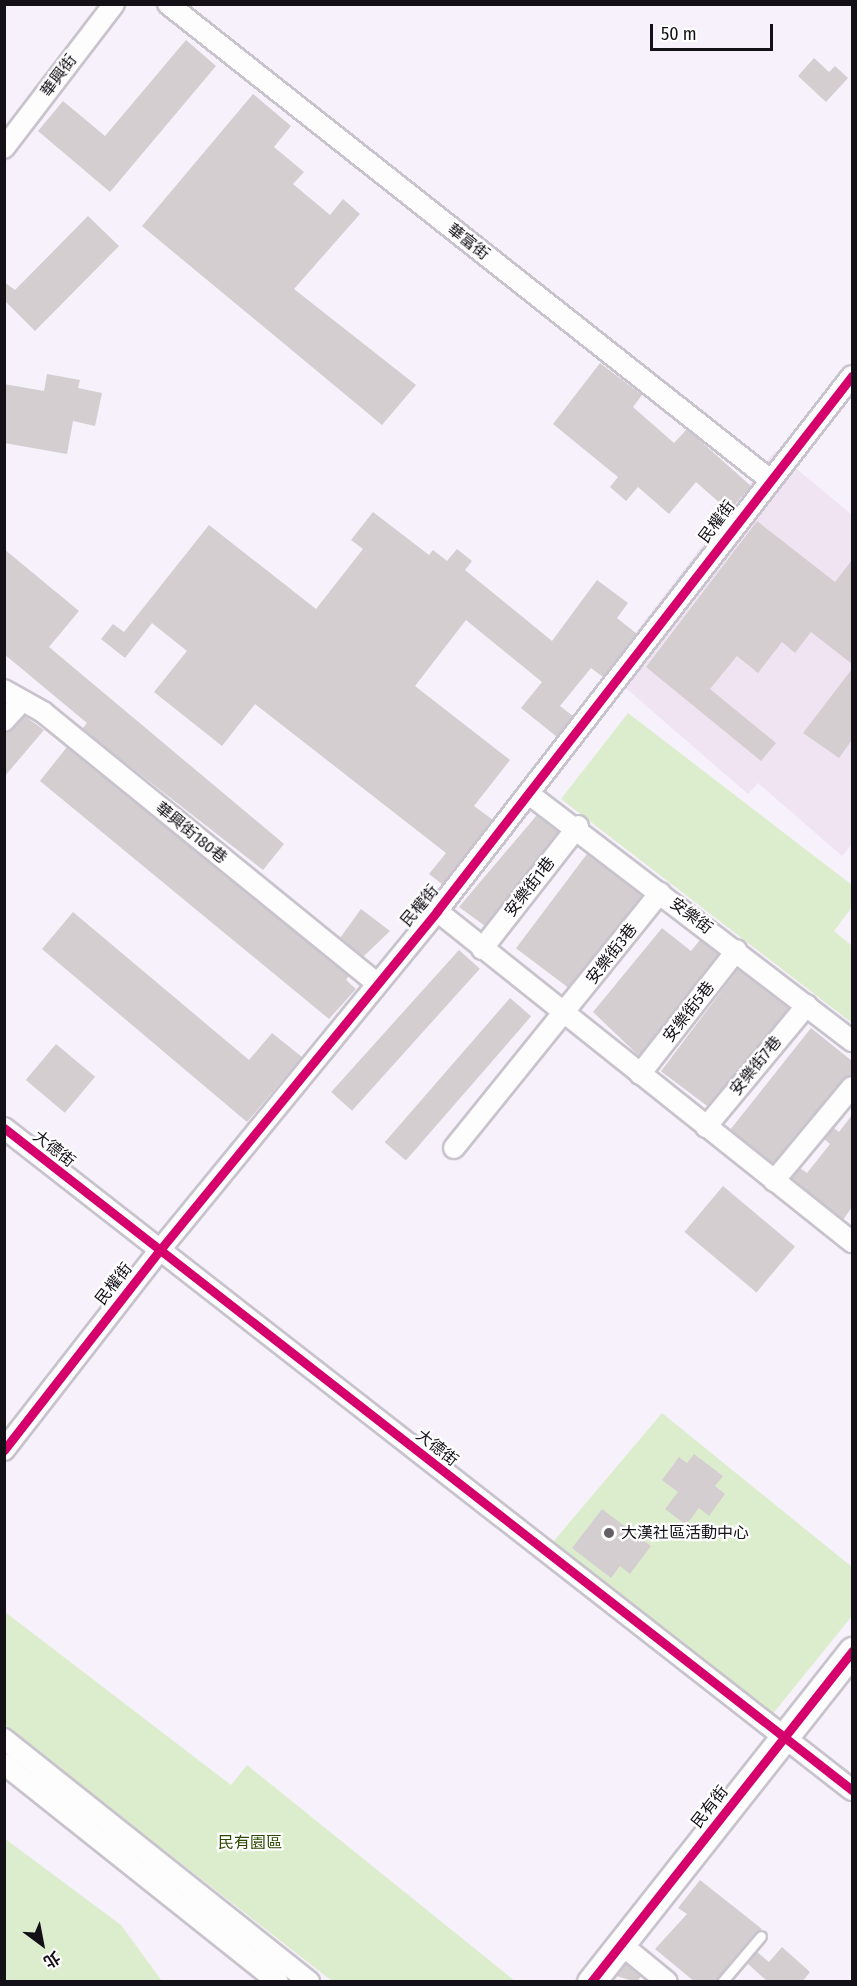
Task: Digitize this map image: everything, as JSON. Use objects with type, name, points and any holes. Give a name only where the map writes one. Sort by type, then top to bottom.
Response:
[{"type":"street","name":"華興街","points":[[4,148],[114,4]]},
{"type":"street","name":"華富街","points":[[168,4],[769,479]]},
{"type":"street","name":"民權街","points":[[4,1450],[159,1251],[375,982],[437,911],[769,479],[852,376]]},
{"type":"street","name":"華興街180巷","points":[[4,690],[21,702],[43,712],[375,982]]},
{"type":"street","points":[[4,721],[21,702]]},
{"type":"street","name":"安樂街","points":[[529,794],[578,826],[660,893],[852,1041]]},
{"type":"street","name":"安樂街1巷","points":[[482,949],[578,826]]},
{"type":"street","name":"安樂街3巷","points":[[454,1148],[565,1015],[660,893]]},
{"type":"street","points":[[437,911],[774,1181],[849,1233]]},
{"type":"street","name":"安樂街5巷","points":[[640,1074],[737,951]]},
{"type":"street","name":"安樂街7巷","points":[[706,1127],[807,1005]]},
{"type":"street","points":[[774,1181],[852,1087]]},
{"type":"street","name":"大德街","points":[[4,1128],[852,1790]]},
{"type":"street","name":"民有街","points":[[591,1982],[852,1651]]},
{"type":"street","points":[[4,1739],[309,1982]]},
{"type":"street","points":[[4,1764],[278,1982]]},
{"type":"street","points":[[622,1945],[667,1982]]},
{"type":"lane","points":[[722,1982],[760,1936]]},
{"type":"shaded area","points":[[775,451],[852,515],[852,844],[842,856],[758,783],[748,794],[606,671]]},
{"type":"green space","points":[[628,713],[852,885],[852,907],[834,931],[852,946],[852,1023],[561,799]]},
{"type":"green space","points":[[662,1413],[852,1567],[852,1616],[771,1716],[553,1542]]},
{"type":"green space","name":"民有園區","points":[[5,1612],[231,1785],[247,1765],[515,1981],[332,1981],[5,1726]]},
{"type":"green space","points":[[4,1838],[121,1925],[162,1981],[5,1981]]},
{"type":"building","points":[[186,40],[216,66],[110,192],[38,131],[63,101],[105,136]]},
{"type":"building","points":[[814,58],[829,72],[835,66],[848,78],[826,102],[798,76]]},
{"type":"building","points":[[253,94],[291,126],[274,147],[304,172],[293,184],[330,215],[343,199],[360,214],[294,289],[416,385],[382,425],[142,226]]},
{"type":"building","points":[[88,216],[119,246],[35,331],[4,300],[4,282],[15,290]]},
{"type":"building","points":[[600,363],[642,395],[633,407],[674,443],[687,429],[751,486],[729,511],[696,482],[669,514],[638,487],[626,501],[610,487],[618,477],[553,424]]},
{"type":"building","points":[[47,374],[80,380],[78,388],[102,393],[95,426],[73,421],[67,454],[4,443],[4,384],[44,391]]},
{"type":"building","points":[[373,512],[429,555],[433,550],[447,561],[457,549],[472,561],[465,570],[552,641],[597,580],[628,603],[617,618],[637,634],[603,677],[591,668],[560,706],[573,716],[557,737],[521,708],[542,682],[466,620],[415,686],[510,760],[474,806],[493,820],[442,884],[429,874],[446,853],[255,704],[222,746],[154,692],[187,651],[152,623],[125,658],[101,639],[113,624],[124,632],[209,525],[316,609],[363,549],[351,540]]},
{"type":"building","points":[[757,521],[835,582],[852,560],[852,664],[811,632],[795,653],[782,642],[758,673],[737,656],[710,689],[776,743],[761,761],[646,667]]},
{"type":"building","points":[[4,549],[79,611],[49,647],[284,844],[263,870],[82,729],[87,723],[4,654]]},
{"type":"building","points":[[852,669],[852,740],[839,758],[803,733]]},
{"type":"building","points":[[25,716],[44,730],[4,777],[4,733]]},
{"type":"building","points":[[67,747],[349,976],[346,980],[356,989],[329,1019],[40,781]]},
{"type":"building","points":[[537,815],[558,832],[485,926],[459,907]]},
{"type":"building","points":[[587,854],[642,896],[571,990],[516,948]]},
{"type":"building","points":[[361,909],[390,931],[363,957],[340,938]]},
{"type":"building","points":[[73,912],[249,1060],[272,1033],[302,1057],[247,1122],[42,949]]},
{"type":"building","points":[[662,928],[691,951],[700,940],[719,954],[639,1056],[593,1012]]},
{"type":"building","points":[[459,950],[480,969],[352,1111],[331,1092]]},
{"type":"building","points":[[738,969],[789,1008],[712,1110],[661,1071]]},
{"type":"building","points":[[510,998],[531,1016],[406,1161],[385,1142]]},
{"type":"building","points":[[811,1028],[852,1061],[852,1075],[843,1079],[773,1164],[730,1130]]},
{"type":"building","points":[[56,1044],[95,1077],[65,1113],[26,1080]]},
{"type":"building","points":[[852,1115],[852,1207],[843,1220],[792,1179],[800,1168],[807,1173],[830,1144],[824,1139],[834,1128],[839,1132]]},
{"type":"building","points":[[723,1186],[795,1246],[756,1292],[684,1232]]},
{"type":"building","points":[[694,1454],[723,1476],[715,1486],[725,1494],[709,1516],[699,1508],[686,1525],[665,1509],[678,1492],[662,1480],[679,1457],[687,1463]]},
{"type":"building","name":"大漢社區活動中心","points":[[602,1509],[651,1546],[630,1574],[620,1566],[611,1578],[572,1548]]},
{"type":"building","points":[[700,1880],[762,1929],[715,1982],[695,1982],[655,1949],[687,1914],[678,1908]]},
{"type":"building","points":[[782,1947],[810,1972],[802,1982],[768,1982],[747,1963],[757,1952],[769,1962]]},
{"type":"building","points":[[626,1964],[641,1976],[637,1982],[616,1976]]},
{"type":"cycle path","points":[[4,1450],[159,1251],[437,911],[852,376]]},
{"type":"cycle path","points":[[4,1128],[852,1790]]},
{"type":"cycle path","points":[[591,1982],[852,1651]]},
{"type":"place","name":"大漢社區活動中心","points":[[609,1533]]}]
